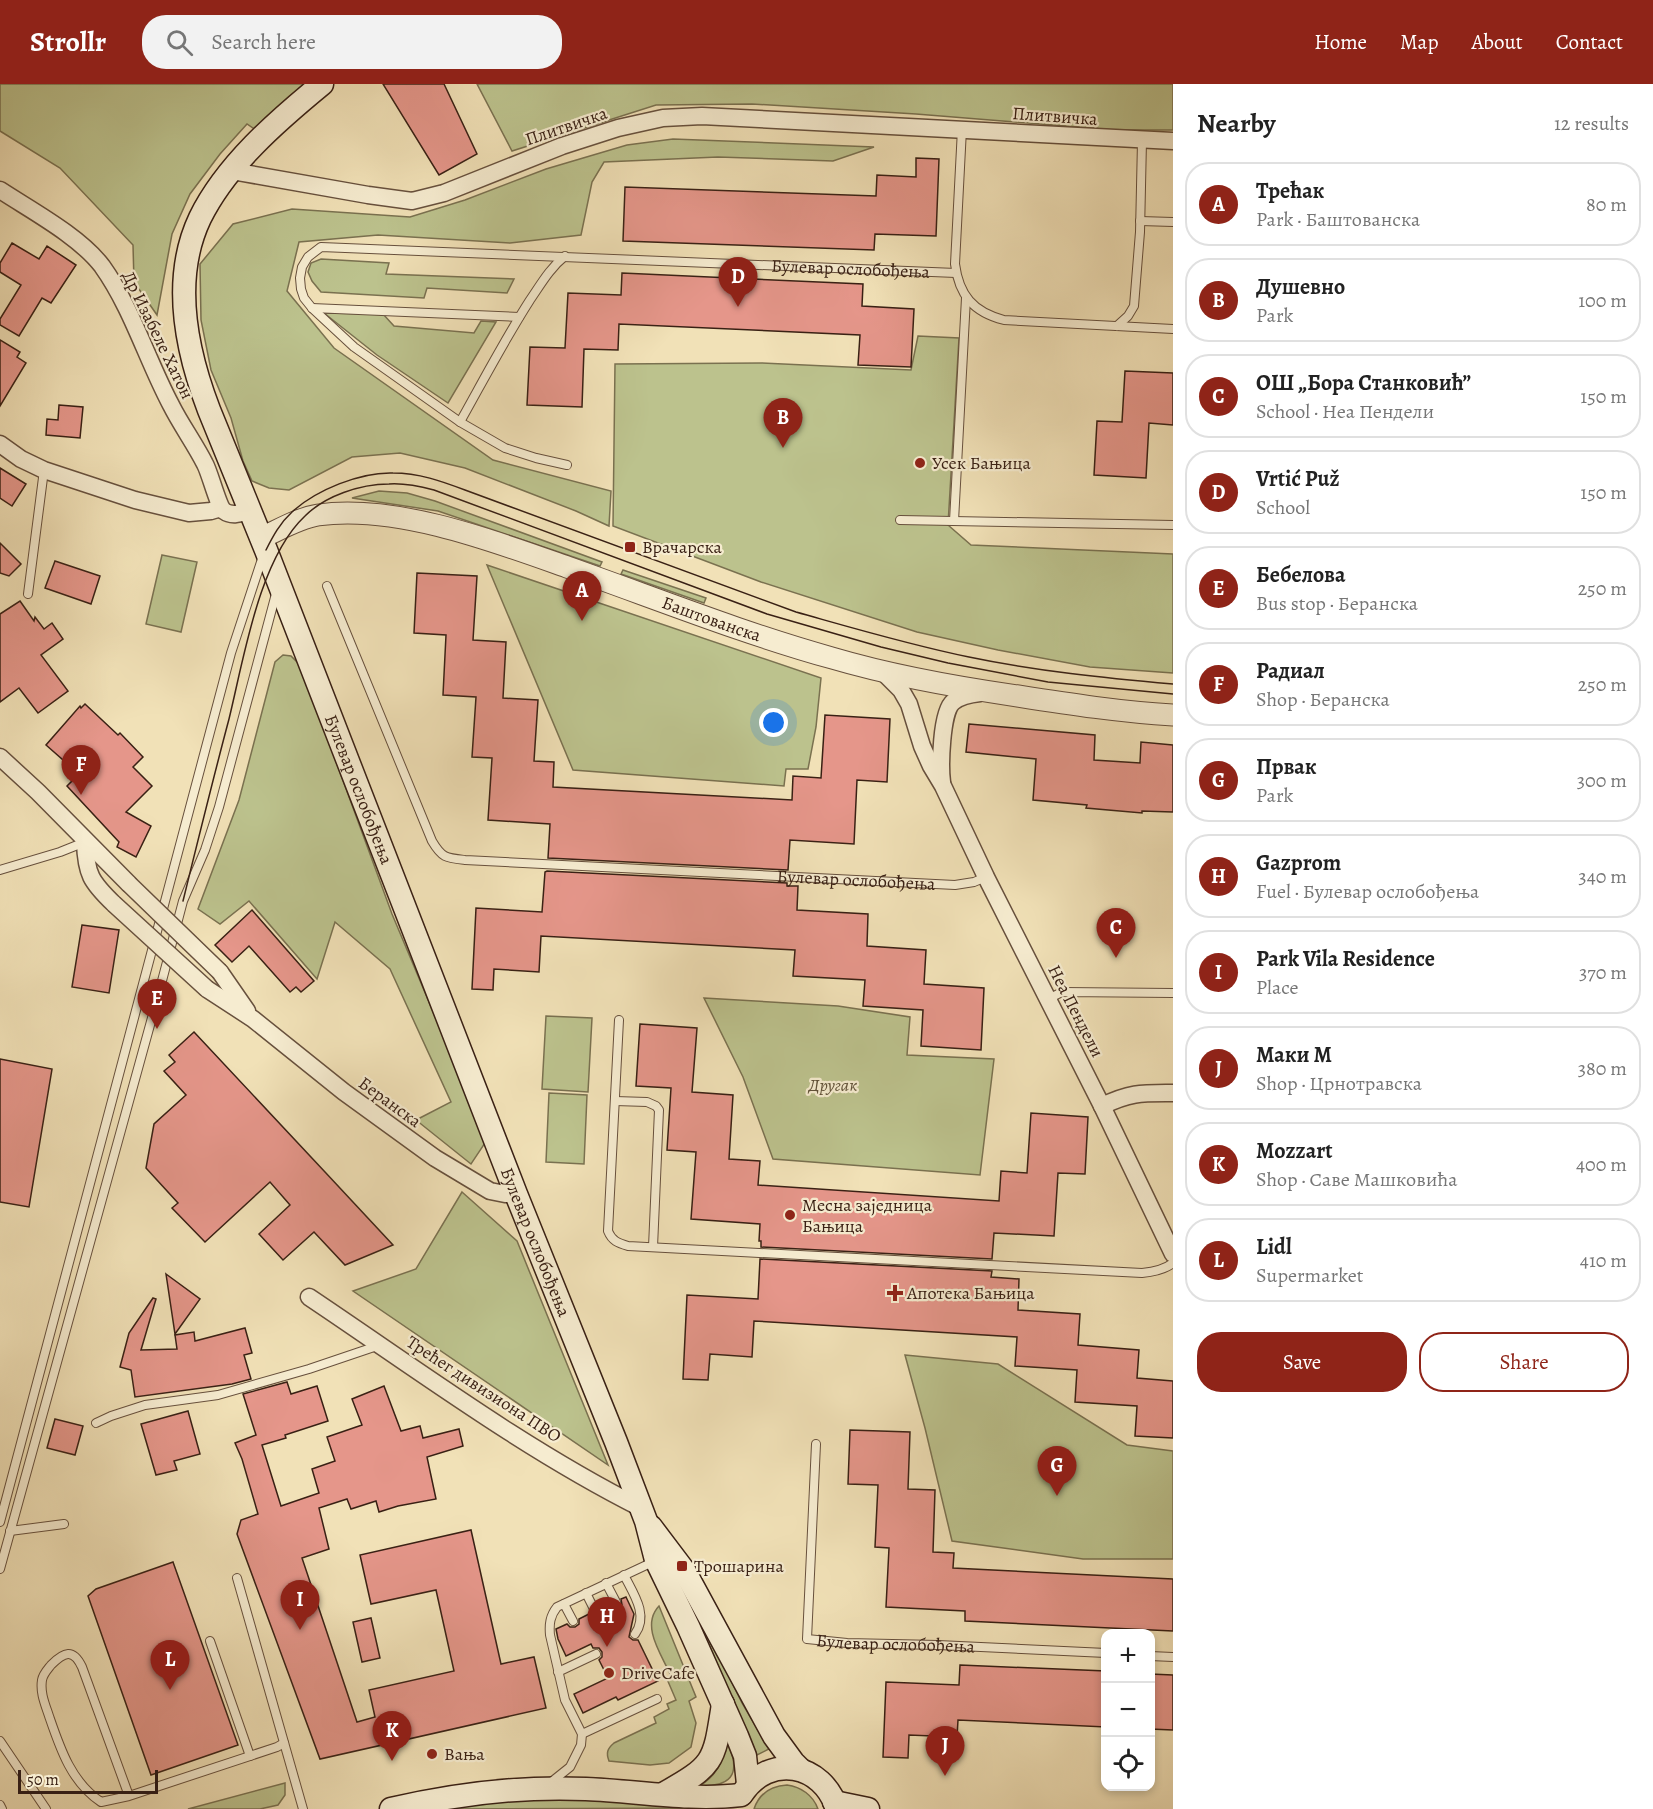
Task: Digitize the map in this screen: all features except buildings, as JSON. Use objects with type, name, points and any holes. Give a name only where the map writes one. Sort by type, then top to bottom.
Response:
[{"type":"main road","name":"Булевар ослобођења","points":[[322,84],[263,135],[218,188],[204,211],[192,241],[185,275],[185,311],[189,344],[202,390],[643,1515],[656,1560],[688,1626],[745,1756],[742,1796]]},
{"type":"main road","name":"Булевар ослобођења","points":[[643,1515],[685,1572],[774,1736],[801,1770],[813,1775],[824,1784],[835,1805]]},
{"type":"main road","points":[[663,1794],[692,1777],[709,1762],[716,1746],[723,1704]]},
{"type":"main road","points":[[391,1809],[434,1799],[509,1789],[590,1789],[706,1797],[742,1796],[761,1774],[785,1768],[801,1770]]},
{"type":"main road","points":[[835,1805],[868,1809]]},
{"type":"street","name":"Плитвичка","points":[[232,171],[412,201],[444,193],[562,146],[618,128],[663,118],[702,116],[1173,141]]},
{"type":"street","name":"Др Изабеле Хатон","points":[[0,190],[69,235],[101,266],[120,296],[171,406],[205,465],[221,508]]},
{"type":"street","points":[[0,444],[21,459],[44,470],[167,509],[189,513],[221,508],[234,514],[250,511]]},
{"type":"street","name":"Баштованска","points":[[264,544],[306,518],[319,515],[357,514],[417,522],[446,528],[518,550],[719,623],[789,646],[883,672],[1061,703],[1173,715]]},
{"type":"street","name":"Неа Пендели","points":[[883,672],[901,690],[909,704],[922,746],[937,778],[1087,1075],[1173,1254]]},
{"type":"street","name":"Неа Пендели","points":[[943,786],[946,713],[955,701],[968,695],[990,692]]},
{"type":"street","name":"Беранска","points":[[0,757],[220,972],[253,1019]]},
{"type":"street","name":"Беранска","points":[[85,842],[88,872],[99,889],[207,989],[253,1019],[344,1092],[435,1158],[490,1191],[516,1194]]},
{"type":"street","points":[[1102,1106],[1121,1097],[1135,1094],[1173,1093]]},
{"type":"street","name":"Трећег дивизиона ПВО","points":[[309,1297],[488,1419],[643,1515]]},
{"type":"lane","name":"Булевар ослобођења","points":[[954,521],[966,298],[956,273],[956,222],[962,129]]},
{"type":"lane","points":[[1117,326],[1128,316],[1134,306],[1140,220],[1142,141]]},
{"type":"lane","points":[[1140,220],[1173,222]]},
{"type":"lane","name":"Булевар ослобођења","points":[[567,465],[505,448],[460,422],[354,347],[304,298],[300,278],[302,267],[308,257],[321,246],[956,273]]},
{"type":"lane","points":[[460,422],[519,318],[547,274],[565,256]]},
{"type":"lane","points":[[966,298],[991,316],[1004,320],[1173,329]]},
{"type":"lane","points":[[312,308],[519,318]]},
{"type":"lane","points":[[28,594],[44,470]]},
{"type":"lane","points":[[900,520],[1173,525]]},
{"type":"lane","points":[[0,1522],[228,664],[264,544]]},
{"type":"lane","points":[[0,1569],[183,901],[205,850],[219,807],[278,583]]},
{"type":"lane","name":"Булевар ослобођења","points":[[327,586],[432,841],[444,856],[465,860],[955,885],[974,882],[986,877]]},
{"type":"lane","points":[[0,870],[85,842]]},
{"type":"lane","points":[[1050,1005],[1054,996],[1062,992],[1173,993]]},
{"type":"lane","points":[[619,1020],[608,1231],[616,1242],[628,1246],[1142,1273],[1167,1267],[1173,1263]]},
{"type":"lane","points":[[615,1101],[647,1102],[656,1106],[658,1110],[653,1247]]},
{"type":"lane","points":[[96,1423],[145,1405],[218,1395],[309,1369],[381,1345]]},
{"type":"lane","name":"Булевар ослобођења","points":[[816,1444],[807,1639],[847,1643],[1101,1653]]},
{"type":"lane","points":[[10,1531],[64,1524]]},
{"type":"lane","points":[[542,1788],[570,1767],[581,1745],[582,1734],[566,1700],[558,1671],[550,1635],[549,1624],[552,1613],[557,1607],[656,1560]]},
{"type":"lane","points":[[624,1575],[641,1610],[639,1630],[635,1634]]},
{"type":"lane","points":[[237,1578],[303,1809]]},
{"type":"lane","points":[[606,1583],[616,1602]]},
{"type":"lane","points":[[586,1593],[595,1611]]},
{"type":"lane","points":[[564,1604],[573,1621]]},
{"type":"lane","points":[[210,1641],[250,1756]]},
{"type":"lane","points":[[558,1671],[593,1656],[585,1647]]},
{"type":"lane","points":[[129,1796],[78,1658],[67,1653],[61,1655],[43,1674],[41,1689],[66,1762],[85,1788],[101,1802],[129,1796],[284,1743]]},
{"type":"lane","points":[[1155,1656],[1173,1657]]},
{"type":"lane","points":[[582,1734],[657,1699]]},
{"type":"lane","points":[[0,1741],[46,1809]]},
{"type":"green space","points":[[0,84],[322,84],[263,135],[247,124],[220,154],[190,194],[172,234],[157,315],[134,282],[133,245],[60,168],[0,131]]},
{"type":"green space","points":[[477,84],[1173,84],[1173,130],[1115,130],[752,104],[656,105],[512,151]]},
{"type":"green space","points":[[673,139],[874,147],[833,161],[718,157],[604,162],[592,182],[581,235],[510,243],[378,235],[299,242],[287,291],[334,348],[493,460],[611,491],[609,526],[465,468],[400,453],[352,457],[289,490],[269,488],[252,481],[243,461],[231,418],[211,370],[201,320],[200,264],[233,224],[292,209],[410,217],[465,200],[546,169],[627,145]]},
{"type":"green space","points":[[321,259],[389,263],[386,274],[514,279],[507,293],[427,288],[424,298],[321,292],[308,272],[311,263]]},
{"type":"green space","points":[[324,313],[383,314],[394,326],[474,333],[481,321],[496,322],[448,403],[377,355]]},
{"type":"green space","points":[[918,336],[959,338],[948,525],[971,545],[1173,554],[1173,673],[1090,667],[917,632],[761,582],[613,526],[615,364],[762,363],[911,370]]},
{"type":"green space","points":[[379,491],[407,493],[435,501],[602,562],[600,566],[438,511],[352,498]]},
{"type":"green space","points":[[162,555],[197,562],[181,632],[146,624]]},
{"type":"green space","points":[[487,565],[821,678],[816,727],[808,769],[786,769],[784,786],[573,770]]},
{"type":"green space","points":[[623,570],[706,598],[704,603],[621,574]]},
{"type":"green space","points":[[283,655],[291,656],[301,666],[392,914],[487,1140],[471,1164],[416,1120],[451,1102],[390,969],[335,922],[317,979],[249,901],[220,924],[198,909],[239,800],[275,662]]},
{"type":"green space","name":"Другак","points":[[704,998],[838,1006],[910,1017],[907,1055],[994,1059],[980,1175],[773,1159],[743,1077]]},
{"type":"green space","points":[[546,1016],[592,1018],[588,1092],[542,1089]]},
{"type":"green space","points":[[549,1093],[587,1095],[584,1164],[546,1162]]},
{"type":"green space","points":[[462,1192],[517,1241],[608,1465],[353,1291],[416,1269]]},
{"type":"green space","points":[[905,1355],[998,1364],[1127,1445],[1173,1451],[1173,1559],[1083,1559],[952,1541]]},
{"type":"green space","points":[[659,1606],[696,1697],[689,1701],[696,1723],[691,1747],[669,1763],[650,1765],[609,1761],[608,1751],[614,1743],[656,1723],[654,1717],[669,1709],[667,1704],[676,1700],[667,1679],[671,1676],[654,1641],[652,1631],[654,1614]]},
{"type":"green space","points":[[701,1619],[742,1703],[769,1749],[757,1755],[699,1622]]},
{"type":"green space","points":[[727,1744],[734,1764],[730,1777],[719,1784],[699,1786],[718,1768]]},
{"type":"green space","points":[[285,1783],[285,1795],[278,1805],[260,1809],[188,1809]]},
{"type":"green space","points":[[787,1785],[806,1792],[818,1809],[754,1809],[766,1792]]},
{"type":"green space","points":[[534,1797],[719,1808],[438,1809]]},
{"type":"tram line","points":[[266,550],[288,516],[313,496],[353,479],[380,473],[412,474],[456,487],[796,612],[860,630],[994,662],[1071,674],[1173,684]]},
{"type":"tram line","points":[[183,901],[255,611],[276,557],[289,535],[313,509],[344,492],[366,486],[400,484],[434,490],[767,614],[881,647],[948,663],[1048,682],[1173,694]]},
{"type":"place","name":"Vrtić Puž","points":[[738,307]]},
{"type":"place","name":"Душевно","points":[[783,448]]},
{"type":"place","name":"Усек Бањица","points":[[920,463]]},
{"type":"place","name":"Врачарска","points":[[630,547]]},
{"type":"place","name":"Трећак","points":[[582,621]]},
{"type":"place","name":"Радиал","points":[[81,795]]},
{"type":"place","name":"ОШ „Бора Станковић”","points":[[1116,958]]},
{"type":"place","name":"Бебелова","points":[[157,1029]]},
{"type":"place","name":"Месна заједница Бањица","points":[[790,1215]]},
{"type":"place","name":"Апотека Бањица","points":[[895,1293]]},
{"type":"place","name":"Првак","points":[[1057,1496]]},
{"type":"place","name":"Трошарина","points":[[682,1566]]},
{"type":"place","name":"Park Vila Residence","points":[[300,1630]]},
{"type":"place","name":"Gazprom","points":[[607,1647]]},
{"type":"place","name":"DriveCafe","points":[[609,1673]]},
{"type":"place","name":"Lidl","points":[[170,1690]]},
{"type":"place","name":"Вања","points":[[432,1754]]},
{"type":"place","name":"Mozzart","points":[[392,1761]]},
{"type":"place","name":"Маки М","points":[[945,1776]]}]
